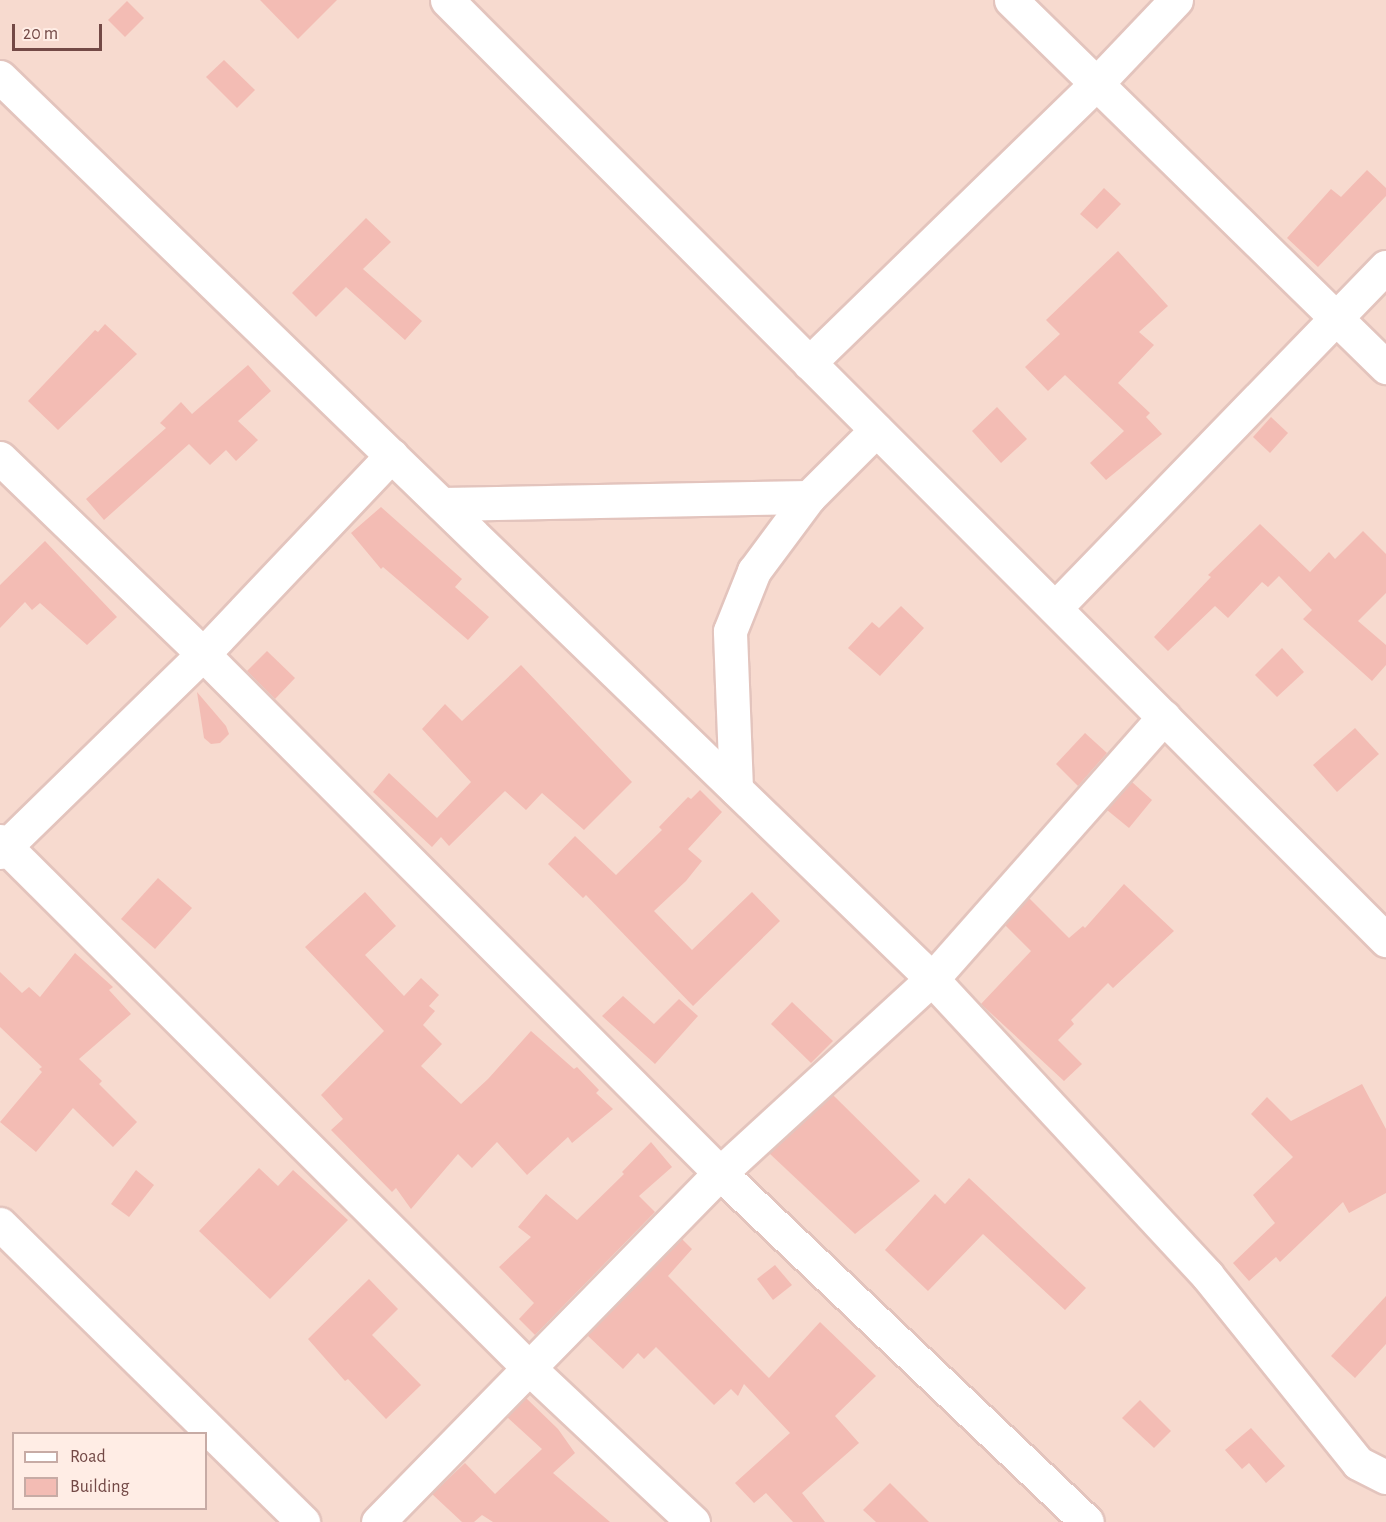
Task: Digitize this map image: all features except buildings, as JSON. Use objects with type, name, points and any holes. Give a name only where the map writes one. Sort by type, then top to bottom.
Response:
[{"type":"street","points":[[447,0],[1386,940]]},
{"type":"street","points":[[1011,0],[1386,367]]},
{"type":"street","points":[[809,363],[1096,84],[1176,0]]},
{"type":"street","points":[[0,77],[932,979],[1207,1275],[1358,1463],[1386,1477]]},
{"type":"street","points":[[1054,608],[1386,267]]},
{"type":"street","points":[[736,789],[730,631],[754,571],[809,497],[876,430]]},
{"type":"street","points":[[392,455],[203,654],[2,847],[529,1368],[693,1522]]},
{"type":"street","points":[[0,458],[203,654],[720,1173],[1087,1522]]},
{"type":"street","points":[[442,504],[809,497]]},
{"type":"street","points":[[378,1522],[720,1173],[932,979],[1164,717]]},
{"type":"street","points":[[0,1224],[303,1522]]},
{"type":"shaded area","points":[[0,0],[1386,0],[1386,1522],[0,1522]]}]
